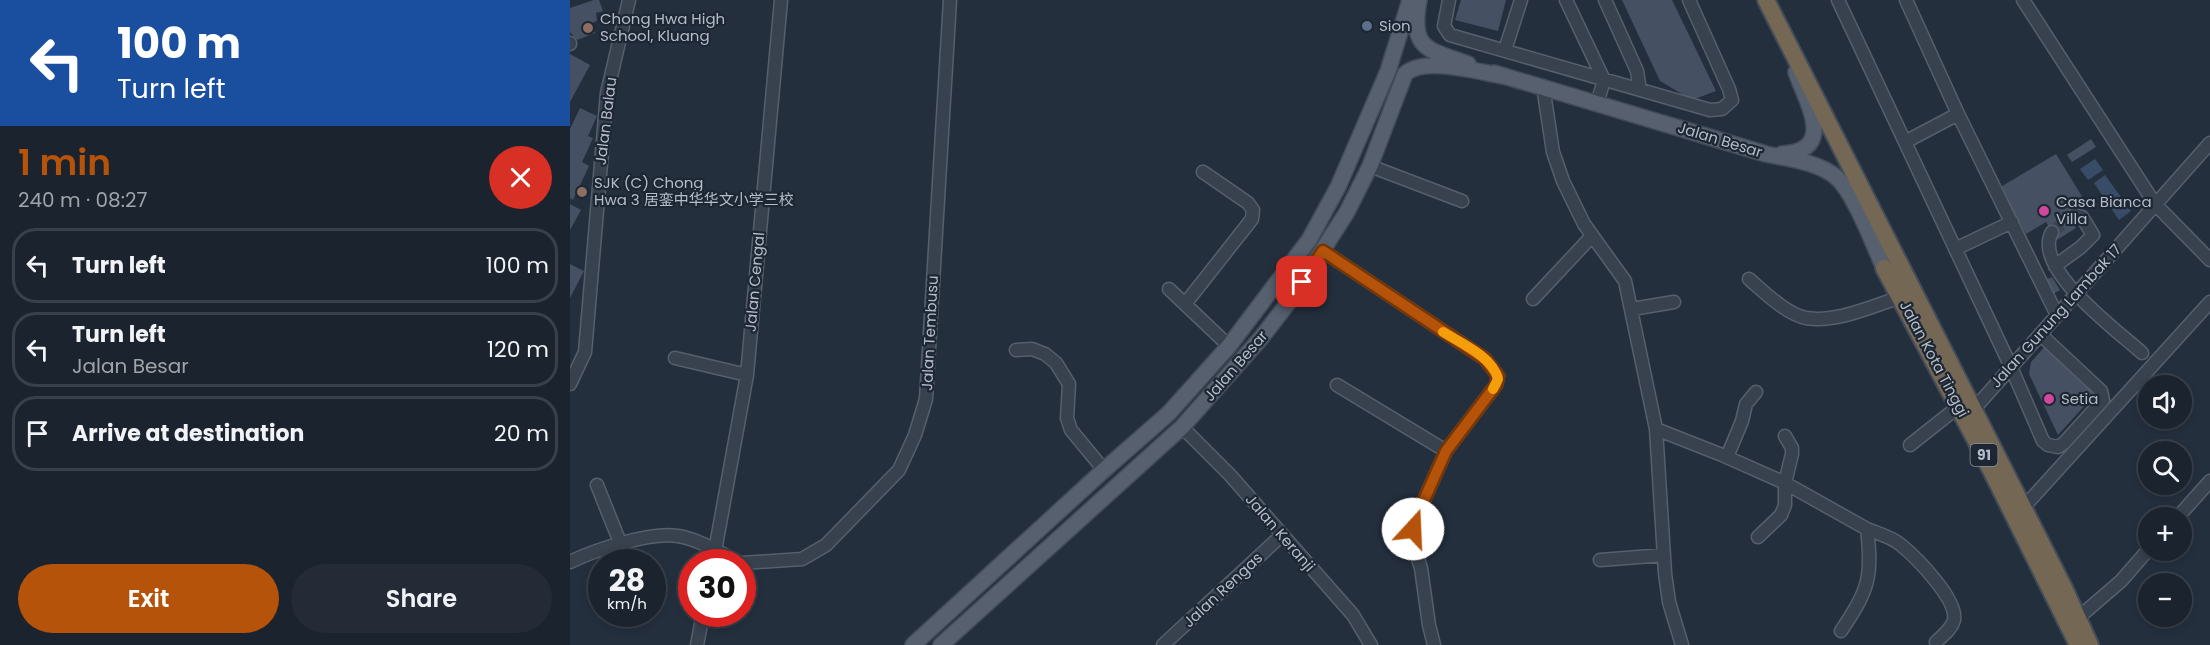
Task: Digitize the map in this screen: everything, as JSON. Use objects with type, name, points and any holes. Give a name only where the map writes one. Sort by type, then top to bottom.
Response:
[{"type":"highway","points":[[1766,0],[1887,237],[1966,408],[2023,508],[2090,645]]},
{"type":"highway","name":"Jalan Kota Tinggi","points":[[1884,268],[1966,408],[2077,645]]},
{"type":"main road","name":"Jalan Besar","points":[[914,645],[1169,413],[1229,346],[1309,240],[1338,187],[1388,71],[1410,0]]},
{"type":"main road","name":"Jalan Besar","points":[[1419,0],[1416,30],[1423,45],[1431,51],[1503,76],[1822,169],[1837,178],[1850,196],[1884,268]]},
{"type":"main road","points":[[1766,154],[1795,153],[1812,143],[1815,136],[1813,118],[1780,29]]},
{"type":"main road","name":"Jalan Besar","points":[[941,645],[1182,427],[1261,338],[1292,298],[1347,212],[1370,166],[1399,87],[1409,70],[1414,67],[1431,65],[1503,76]]},
{"type":"street","name":"Jalan Balau","points":[[570,384],[585,352],[607,93],[629,0]]},
{"type":"street","name":"Jalan Cengal","points":[[716,549],[747,375],[781,0]]},
{"type":"street","name":"Jalan Tembusu","points":[[756,562],[802,559],[826,545],[899,470],[915,435],[926,399],[950,0]]},
{"type":"street","points":[[1449,0],[1444,26],[1450,35],[1710,110],[1722,109],[1732,100],[1729,88],[1689,0]]},
{"type":"street","points":[[1505,50],[1521,0]]},
{"type":"street","points":[[1566,0],[1604,80],[1597,104]]},
{"type":"street","points":[[1605,0],[1637,71],[1640,90]]},
{"type":"street","points":[[1838,0],[2011,367],[2043,441],[2048,445],[2058,447],[2103,400],[2101,391],[2040,334]]},
{"type":"street","points":[[1906,0],[1958,114],[2057,315]]},
{"type":"street","points":[[2023,0],[2155,204],[2210,260]]},
{"type":"street","points":[[1543,86],[1553,152],[1563,181],[1592,236],[1625,281],[1632,309],[1656,429],[1669,602],[1682,645]]},
{"type":"street","points":[[1905,142],[1958,114]]},
{"type":"street","name":"Jalan Gunung Lambak 17","points":[[1910,445],[1966,408],[2011,367],[2210,143]]},
{"type":"street","points":[[1370,166],[1462,201]]},
{"type":"street","points":[[1185,304],[1252,219],[1253,210],[1248,203],[1203,172]]},
{"type":"street","points":[[2055,266],[2090,240],[2093,235],[2082,217],[2075,215],[2070,218]]},
{"type":"street","points":[[1955,249],[2012,222]]},
{"type":"street","points":[[2052,232],[2047,244],[2055,266],[2066,284],[2142,353]]},
{"type":"street","points":[[1533,299],[1592,236]]},
{"type":"street","points":[[1323,251],[1485,359],[1498,376],[1496,385],[1446,451],[1415,520],[1413,544],[1421,568],[1434,645]]},
{"type":"street","points":[[1749,279],[1779,305],[1804,318],[1827,318],[1851,313],[1901,297]]},
{"type":"street","points":[[1169,289],[1229,346]]},
{"type":"street","points":[[1632,309],[1674,302]]},
{"type":"street","points":[[2023,508],[2210,302]]},
{"type":"street","points":[[1016,350],[1032,349],[1045,354],[1056,363],[1069,384],[1066,418],[1071,430],[1104,470]]},
{"type":"street","points":[[675,358],[747,375]]},
{"type":"street","points":[[1337,385],[1446,451]]},
{"type":"street","points":[[1727,457],[1742,421],[1746,404],[1756,392]]},
{"type":"street","name":"Jalan Keranji","points":[[1182,427],[1230,475],[1353,615],[1371,645]]},
{"type":"street","points":[[1656,429],[1785,483],[1901,545],[1947,594],[1953,606],[1954,618],[1950,628],[1936,642]]},
{"type":"street","points":[[1758,537],[1781,515],[1785,505],[1785,483],[1792,448],[1785,436]]},
{"type":"street","points":[[2187,507],[2210,481]]},
{"type":"street","points":[[597,485],[621,545]]},
{"type":"street","points":[[1841,631],[1865,593],[1870,564],[1868,529]]},
{"type":"street","name":"Jalan Tembusu","points":[[570,562],[590,553],[646,538],[678,536],[702,549]]},
{"type":"street","name":"Jalan Rengas","points":[[1163,645],[1282,536]]},
{"type":"street","points":[[1600,560],[1664,555]]},
{"type":"street","points":[[2078,618],[2121,581],[2138,561]]},
{"type":"street","points":[[697,645],[700,627]]},
{"type":"water","points":[[2095,159],[2103,170],[2088,180],[2080,169]]},
{"type":"water","points":[[2105,175],[2131,211],[2119,220],[2094,183]]},
{"type":"building","points":[[599,0],[603,11],[596,13],[597,21],[592,23],[595,33],[577,40],[570,32],[570,8]]},
{"type":"building","points":[[1461,0],[1506,0],[1498,31],[1455,20]]},
{"type":"building","points":[[1622,0],[1672,0],[1716,91],[1692,100],[1660,81]]},
{"type":"building","points":[[570,54],[590,65],[570,102]]},
{"type":"building","points":[[580,108],[597,116],[588,136],[593,138],[582,162],[589,166],[573,200],[570,198],[570,129]]},
{"type":"building","points":[[2091,139],[2096,147],[2072,162],[2067,155]]},
{"type":"building","points":[[2056,154],[2086,203],[2067,213],[2076,228],[2057,240],[2046,222],[2026,234],[1999,188]]},
{"type":"building","points":[[570,204],[581,210],[570,230]]},
{"type":"building","points":[[570,264],[584,271],[570,298]]},
{"type":"building","points":[[2052,277],[2060,290],[2053,294],[2045,280]]},
{"type":"building","points":[[2047,344],[2096,393],[2058,435],[2029,374],[2031,362]]},
{"type":"tunnel","points":[[2052,232],[2070,218]]},
{"type":"slow traffic","points":[[1443,332],[1492,366],[1498,376],[1493,389]]},
{"type":"place","name":"Sion","points":[[1367,26]]},
{"type":"place","name":"Chong Hwa High School, Kluang","points":[[588,28]]},
{"type":"place","name":"SJK (C) Chong Hwa 3 居銮中华华文小学三校","points":[[582,192]]},
{"type":"place","name":"Casa Bianca Villa","points":[[2044,211]]},
{"type":"place","name":"Setia","points":[[2049,399]]},
{"type":"route","points":[[1302,282],[1323,251],[1485,359],[1498,376],[1496,385],[1446,451],[1413,529]]}]
